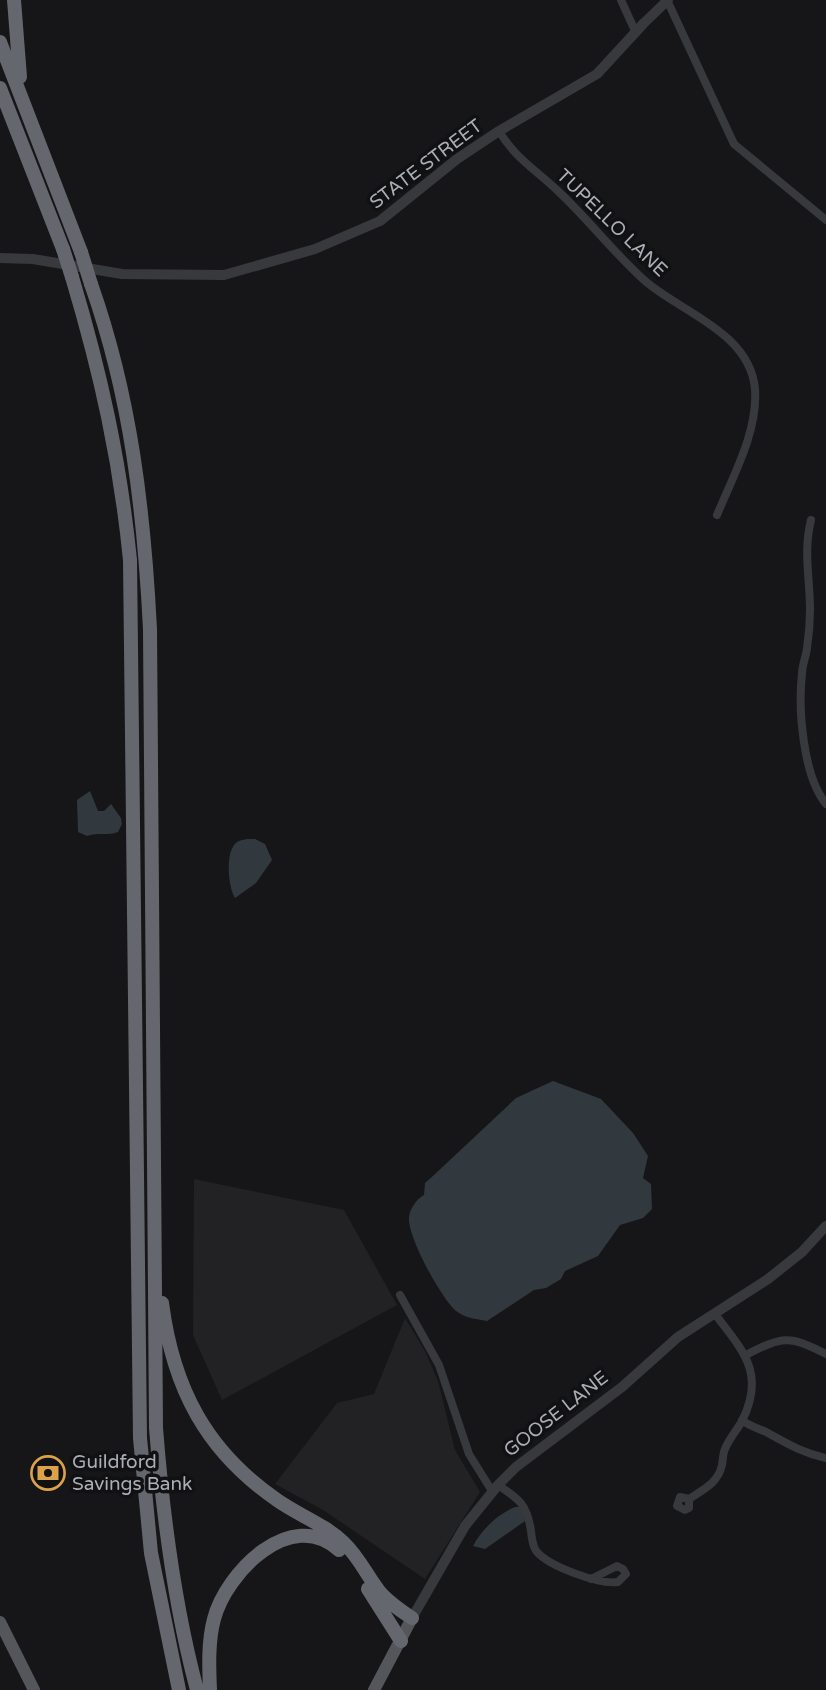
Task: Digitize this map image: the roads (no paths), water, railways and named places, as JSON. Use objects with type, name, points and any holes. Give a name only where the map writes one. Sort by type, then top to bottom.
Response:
[{"type":"highway","points":[[14,0],[19,73],[48,165]]},
{"type":"highway","points":[[0,41],[81,252],[104,320],[137,469],[146,544],[150,656],[156,1428],[163,1518],[179,1614],[197,1690]]},
{"type":"highway","points":[[0,88],[72,277],[95,354],[124,495],[130,560],[140,1438],[169,1690]]},
{"type":"highway","points":[[0,99],[28,158]]},
{"type":"highway","points":[[153,1207],[162,1306],[169,1349],[179,1381],[208,1434],[251,1481],[343,1542],[380,1592],[395,1607],[412,1618]]},
{"type":"highway","points":[[210,1690],[210,1652],[214,1620],[223,1596],[237,1574],[255,1555],[274,1543],[296,1537],[314,1537],[334,1545],[349,1559],[401,1641]]},
{"type":"highway","points":[[159,1599],[179,1690]]},
{"type":"main road","name":"GOOSE LANE","points":[[374,1690],[412,1618]]},
{"type":"main road","points":[[0,1622],[34,1690]]},
{"type":"street","points":[[621,0],[636,33]]},
{"type":"street","points":[[667,0],[734,144],[826,220]]},
{"type":"street","name":"STATE STREET","points":[[0,258],[33,259],[122,274],[224,275],[315,249],[380,221],[457,159],[499,131],[597,74],[667,0]]},
{"type":"street","name":"TUPELLO LANE","points":[[499,131],[509,148],[557,190],[645,281],[728,338],[744,359],[755,386],[754,421],[717,516]]},
{"type":"street","points":[[811,520],[805,542],[810,606],[807,650],[802,673],[802,720],[807,757],[819,795],[826,804]]},
{"type":"street","name":"GOOSE LANE","points":[[412,1618],[465,1526],[495,1488],[516,1467],[622,1387],[678,1337],[768,1279],[802,1252],[826,1226]]},
{"type":"street","points":[[400,1295],[439,1365],[469,1454],[495,1488],[523,1502],[538,1553],[591,1579]]},
{"type":"street","points":[[689,1499],[715,1482],[722,1466],[724,1449],[742,1420],[752,1394],[753,1376],[746,1355],[715,1314]]},
{"type":"street","points":[[746,1355],[778,1341],[796,1340],[826,1354]]},
{"type":"street","points":[[742,1420],[748,1426],[767,1432],[800,1452],[826,1458]]},
{"type":"place","name":"Guildford Savings Bank","points":[[48,1473]]}]
